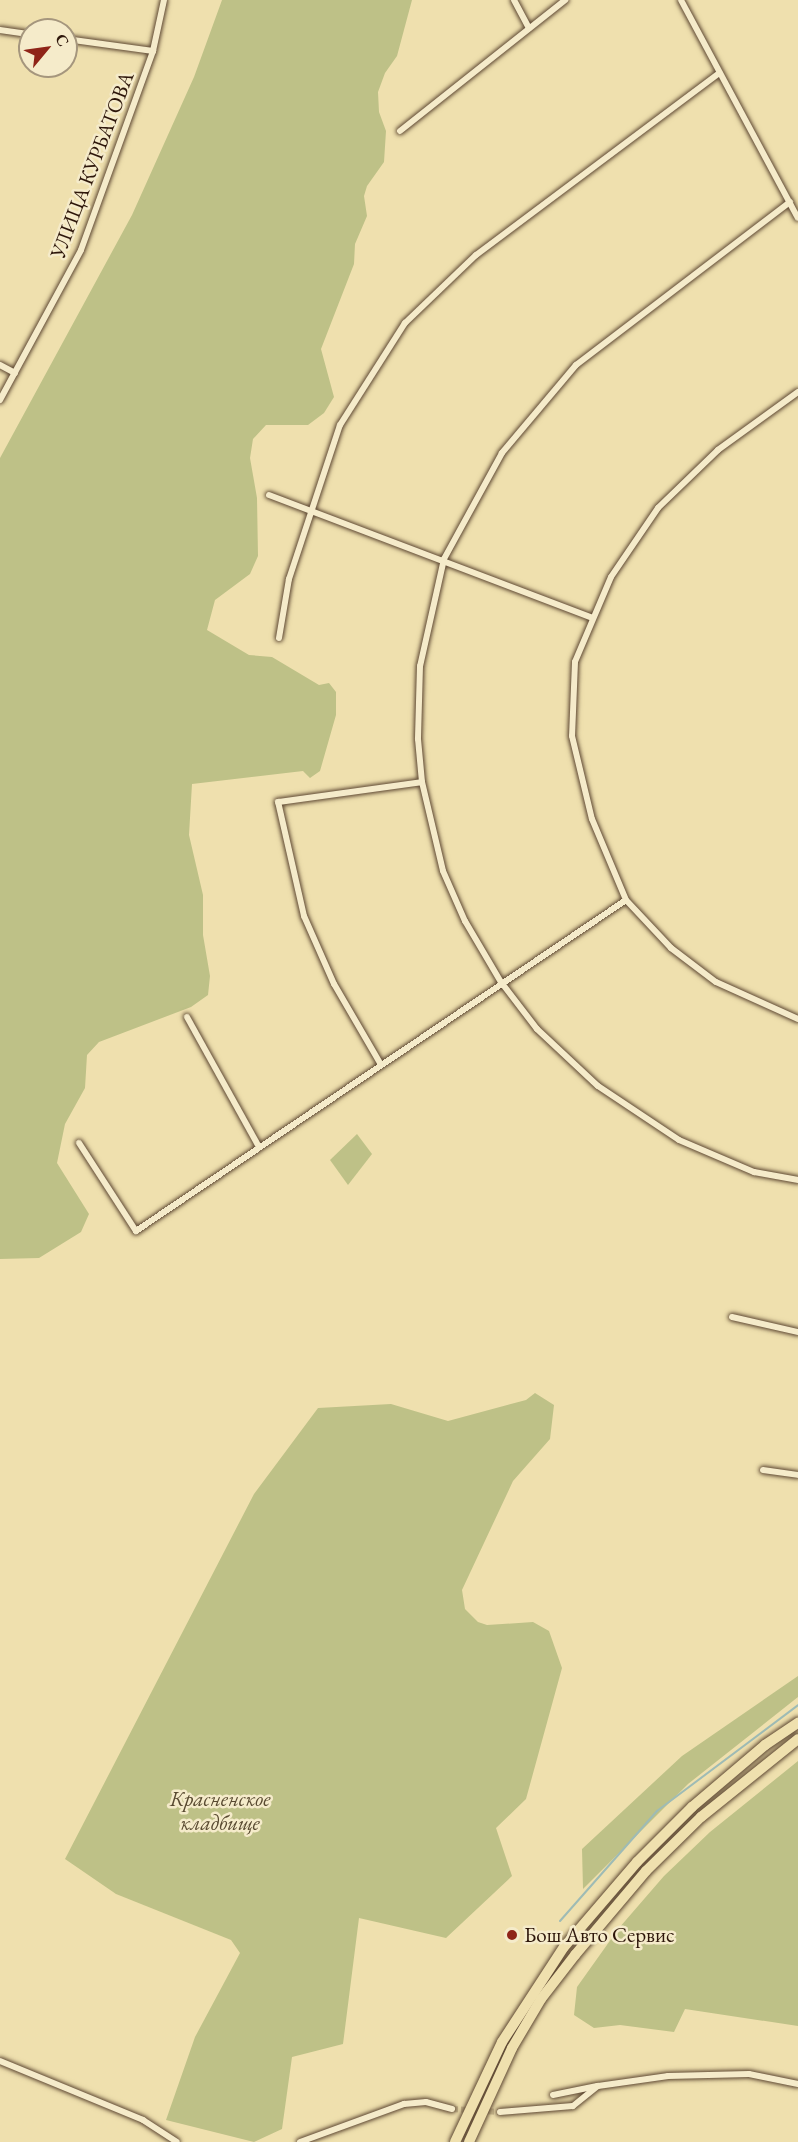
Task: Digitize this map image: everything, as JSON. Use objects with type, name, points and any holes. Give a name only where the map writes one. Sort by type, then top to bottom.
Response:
[{"type":"main road","points":[[455,2142],[502,2042],[564,1947],[636,1862],[692,1808],[765,1745],[798,1723]]},
{"type":"main road","points":[[469,2142],[512,2048],[541,1999],[575,1955],[646,1871],[701,1817],[798,1739]]},
{"type":"street","name":"УЛИЦА КУРБАТОВА","points":[[0,400],[81,250],[153,51],[164,0]]},
{"type":"street","points":[[514,0],[529,28]]},
{"type":"street","points":[[400,131],[565,0]]},
{"type":"street","points":[[681,0],[798,218]]},
{"type":"street","points":[[1,32],[18,33]]},
{"type":"street","points":[[78,41],[153,51]]},
{"type":"street","points":[[279,638],[289,579],[310,509],[340,424],[405,323],[476,255],[719,73]]},
{"type":"street","points":[[790,202],[576,365],[502,453],[444,559],[420,666],[422,782],[443,871],[465,921],[501,982],[537,1029],[598,1086],[634,1112],[679,1140],[754,1172],[798,1180]]},
{"type":"street","points":[[0,365],[15,373]]},
{"type":"street","points":[[798,392],[718,450],[658,508],[611,577],[575,662],[572,736],[592,819],[626,900],[671,948],[716,982],[798,1019]]},
{"type":"street","points":[[269,495],[444,559],[592,618]]},
{"type":"street","points":[[380,1063],[334,984],[304,916],[278,802],[422,782]]},
{"type":"street","points":[[79,1143],[136,1231],[380,1063],[626,900]]},
{"type":"street","points":[[187,1017],[259,1147]]},
{"type":"street","points":[[732,1317],[798,1332]]},
{"type":"street","points":[[763,1470],[798,1475]]},
{"type":"street","points":[[0,2061],[143,2120],[177,2142]]},
{"type":"street","points":[[553,2095],[668,2076],[749,2074],[798,2084]]},
{"type":"street","points":[[500,2112],[573,2106],[598,2086]]},
{"type":"street","points":[[300,2142],[404,2104],[426,2102],[452,2109]]},
{"type":"green space","points":[[222,0],[412,0],[397,56],[385,73],[378,92],[379,112],[386,131],[384,162],[367,186],[364,196],[367,216],[355,244],[354,264],[321,349],[334,397],[324,413],[308,425],[266,425],[253,439],[250,458],[257,498],[258,556],[250,574],[215,600],[207,630],[249,655],[272,657],[319,685],[329,683],[336,692],[336,715],[320,771],[310,778],[303,771],[192,784],[189,835],[203,895],[203,935],[210,976],[208,995],[191,1007],[99,1042],[87,1055],[85,1088],[65,1124],[57,1163],[89,1214],[81,1232],[39,1258],[0,1259],[0,458],[132,215],[194,77]]},
{"type":"green space","points":[[357,1134],[372,1154],[348,1185],[330,1160]]},
{"type":"green space","name":"Красненское кладбище","points":[[535,1393],[554,1405],[550,1439],[513,1481],[462,1590],[465,1609],[478,1622],[487,1625],[533,1622],[549,1631],[562,1668],[526,1799],[496,1828],[512,1876],[446,1938],[359,1918],[343,2044],[292,2057],[282,2129],[254,2142],[166,2120],[195,2037],[240,1953],[231,1940],[116,1894],[65,1859],[254,1494],[318,1408],[391,1404],[448,1421],[526,1400]]},
{"type":"green space","points":[[798,1676],[798,1697],[688,1784],[583,1889],[582,1849],[682,1756]]},
{"type":"green space","points":[[798,1761],[798,2026],[685,2009],[674,2032],[620,2025],[594,2028],[574,2015],[577,1987],[619,1928],[664,1876],[710,1832]]},
{"type":"waterway","points":[[560,1921],[657,1811],[798,1705]]},
{"type":"tunnel","points":[[452,2109],[500,2112]]},
{"type":"place","name":"Бош Авто Сервис","points":[[512,1935]]}]
